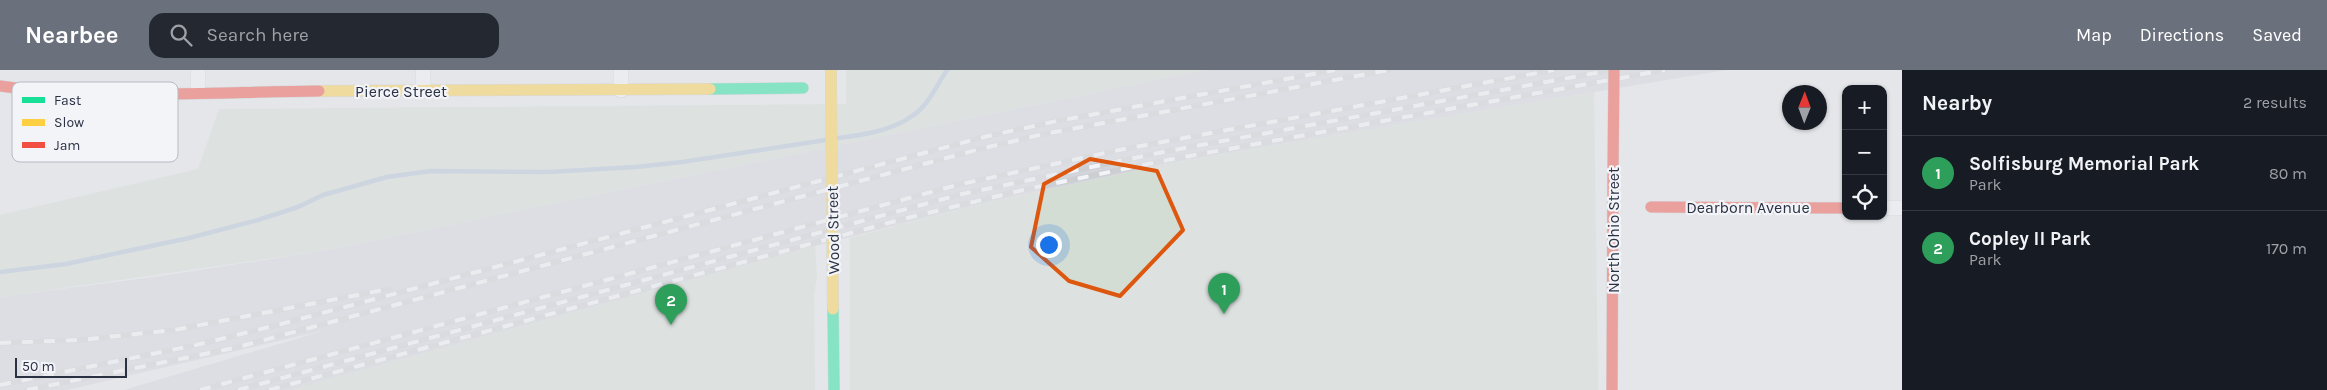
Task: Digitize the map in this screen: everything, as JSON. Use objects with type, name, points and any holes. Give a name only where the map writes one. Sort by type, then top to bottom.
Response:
[{"type":"street","points":[[198,70],[198,91]]},
{"type":"street","points":[[423,70],[423,91]]},
{"type":"street","points":[[621,70],[621,90]]},
{"type":"street","name":"Wood Street","points":[[831,70],[834,390]]},
{"type":"street","name":"North Ohio Street","points":[[1612,390],[1614,70]]},
{"type":"street","name":"Pierce Street","points":[[178,91],[802,88]]},
{"type":"street","name":"Dearborn Avenue","points":[[1651,207],[1842,208]]},
{"type":"street","points":[[1887,208],[1902,208]]},
{"type":"highlighted area","points":[[1090,159],[1157,171],[1183,230],[1120,296],[1069,281],[1031,247],[1044,184]]},
{"type":"shaded area","points":[[846,70],[1205,70],[323,251],[0,297],[0,215],[198,169],[219,109],[846,104]]},
{"type":"shaded area","points":[[1205,70],[1726,70],[1187,160],[993,201],[815,246],[291,390],[124,390],[326,330],[67,390],[0,390],[0,297],[161,276],[323,251]]},
{"type":"shaded area","points":[[1594,92],[1598,390],[850,390],[850,238],[993,201],[1187,160]]},
{"type":"shaded area","points":[[815,246],[817,276],[814,294],[815,390],[291,390]]},
{"type":"waterway","points":[[838,138],[876,131],[904,121],[923,107],[947,70]]},
{"type":"waterway","points":[[0,272],[66,264],[189,238],[258,220],[298,207],[323,195],[387,177],[431,171],[548,172],[636,167],[682,162],[826,140]]},
{"type":"railway","points":[[0,385],[196,345],[281,324],[988,136],[1057,121],[1335,70]]},
{"type":"railway","points":[[27,390],[234,348],[980,149],[1044,134],[1389,70]]},
{"type":"railway","points":[[200,390],[957,185],[1119,150],[1554,70]]},
{"type":"railway","points":[[238,390],[962,194],[1163,152],[1612,70]]},
{"type":"railway","points":[[269,390],[903,219],[1023,190],[1162,161],[1665,70]]},
{"type":"railway","points":[[0,343],[80,340],[174,330],[389,289]]},
{"type":"traffic: fast","points":[[710,89],[803,88]]},
{"type":"traffic: fast","points":[[833,309],[834,390]]},
{"type":"traffic: slow","points":[[831,70],[831,89]]},
{"type":"traffic: slow","points":[[319,91],[710,89]]},
{"type":"traffic: slow","points":[[831,89],[833,309]]},
{"type":"traffic: jam","points":[[1613,169],[1614,70]]},
{"type":"traffic: jam","points":[[0,86],[12,87]]},
{"type":"traffic: jam","points":[[178,94],[319,91]]},
{"type":"traffic: jam","points":[[1612,390],[1613,169]]},
{"type":"traffic: jam","points":[[1651,207],[1842,208]]},
{"type":"place","name":"Solfisburg Memorial Park","points":[[1224,314]]},
{"type":"place","name":"Copley II Park","points":[[671,325]]}]
